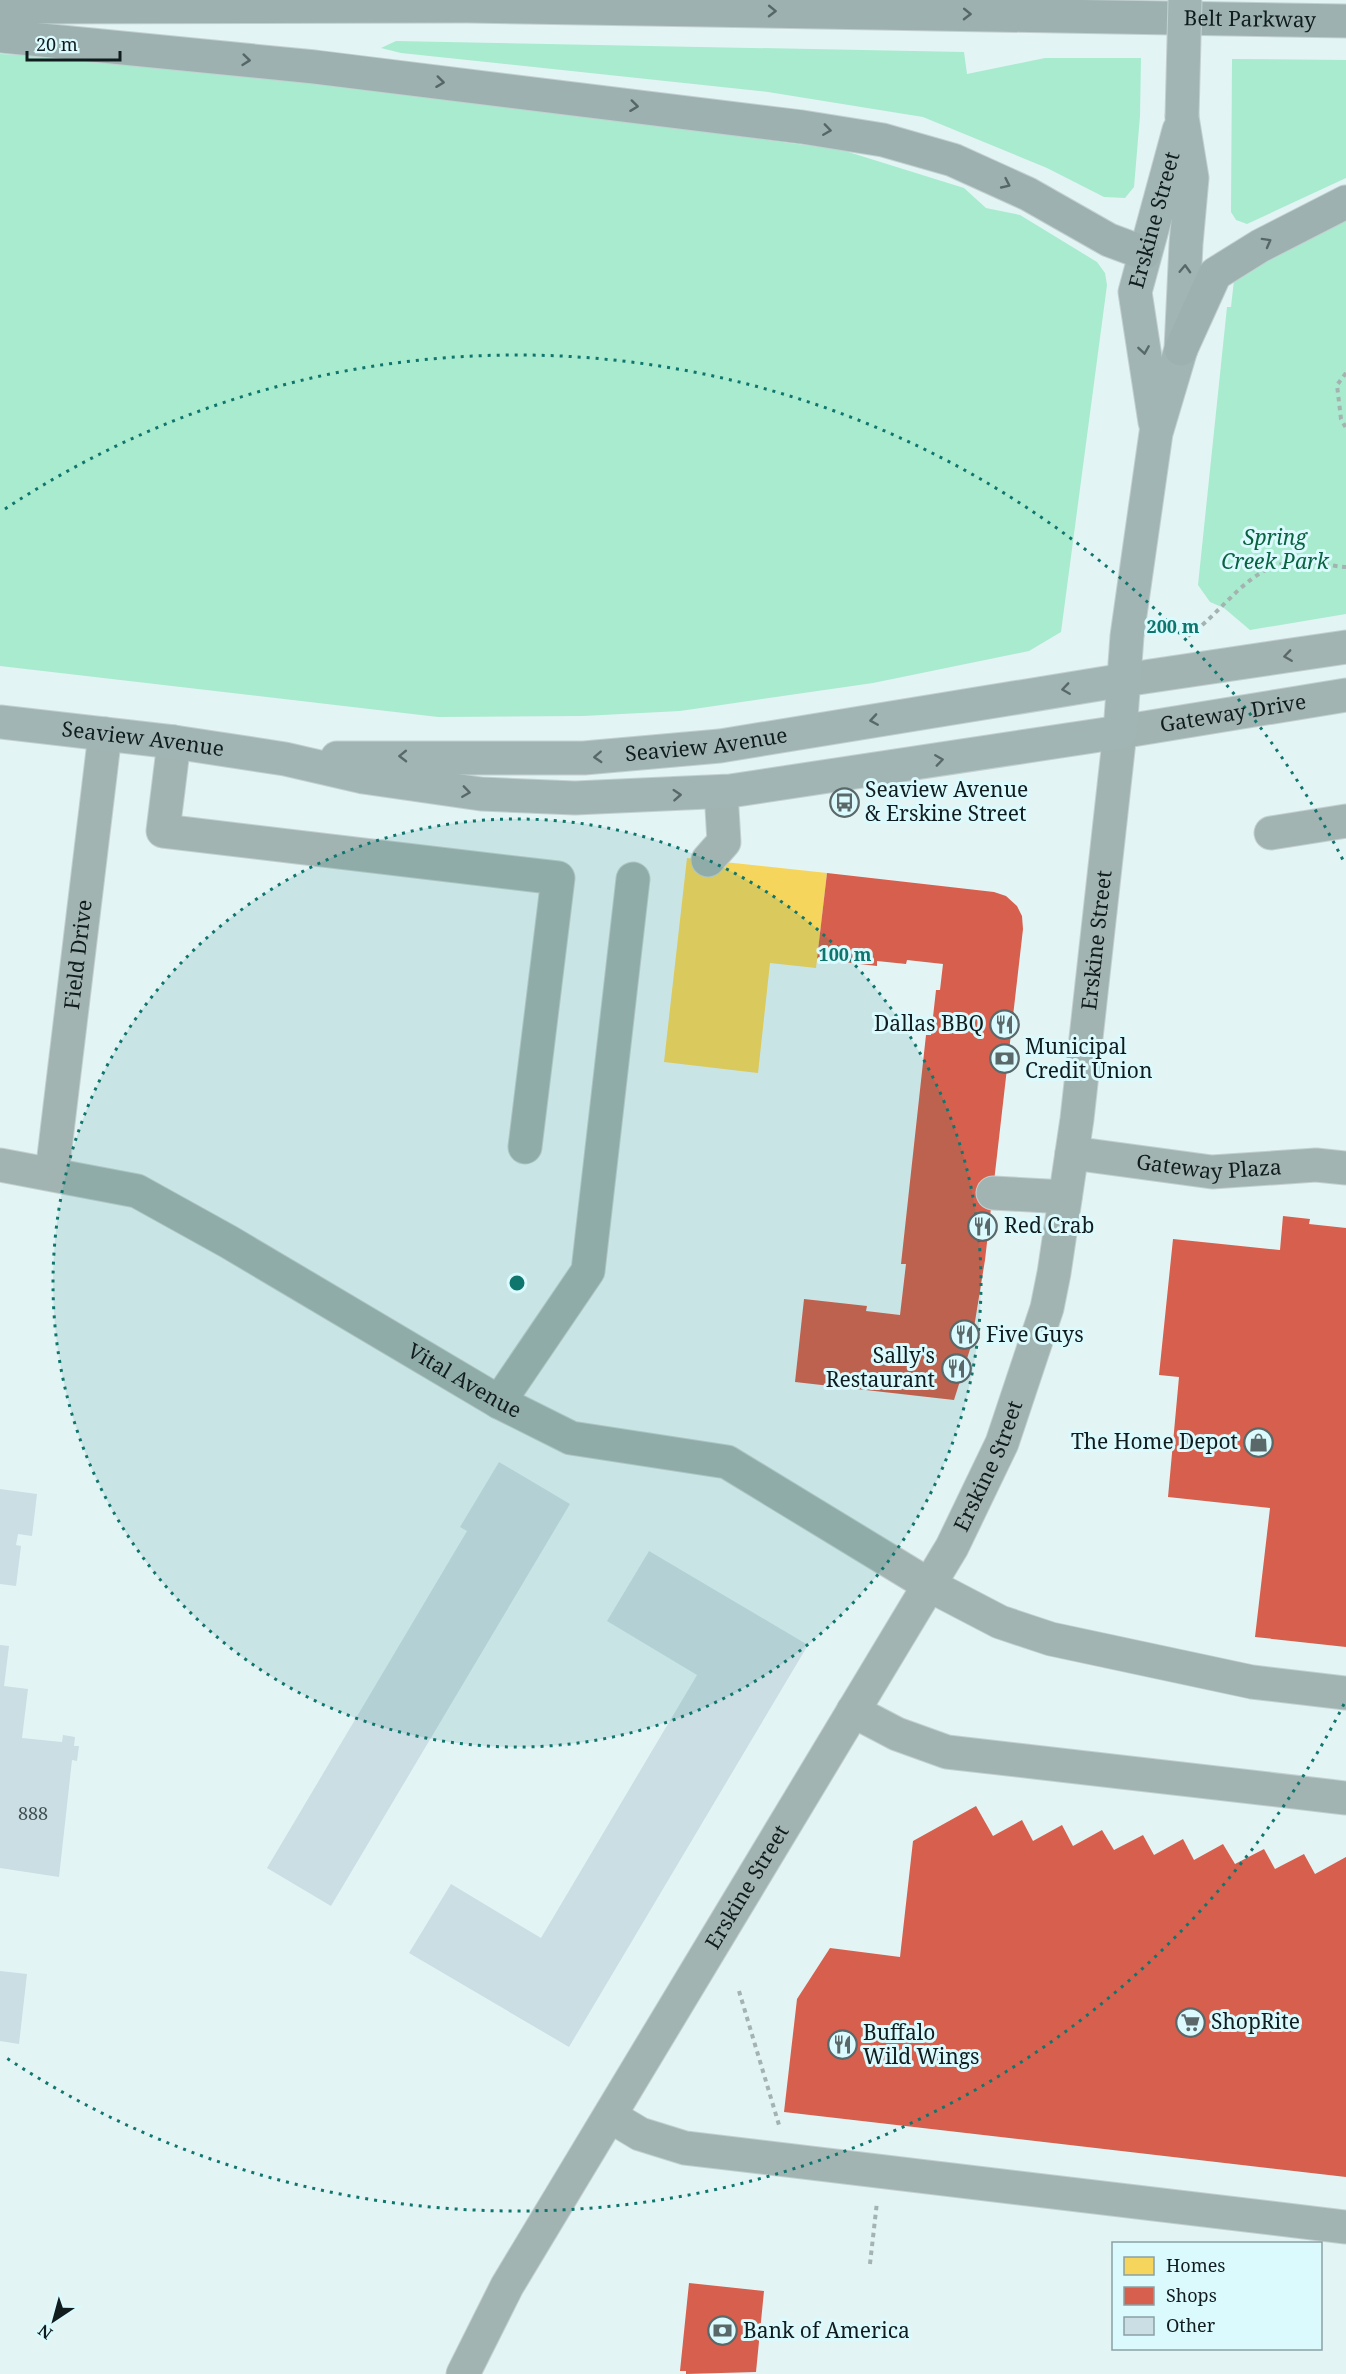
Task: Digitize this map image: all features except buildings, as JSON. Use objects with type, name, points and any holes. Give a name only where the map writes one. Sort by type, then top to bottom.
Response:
[{"type":"highway","name":"Belt Parkway","points":[[0,7],[467,6],[1346,21]]},
{"type":"highway","points":[[0,36],[315,67],[802,126],[873,138],[916,147],[953,160],[1028,194],[1109,240],[1144,253]]},
{"type":"highway","points":[[1181,349],[1215,274],[1260,246],[1346,202]]},
{"type":"main road","name":"Erskine Street","points":[[1120,732],[1127,636],[1156,433],[1181,349],[1192,178],[1182,117],[1185,0]]},
{"type":"main road","name":"Erskine Street","points":[[1156,433],[1135,292],[1182,117]]},
{"type":"main road","name":"Seaview Avenue","points":[[285,759],[443,756],[584,758],[653,754],[720,746],[1124,680]]},
{"type":"main road","name":"Seaview Avenue","points":[[0,722],[174,742],[285,759],[363,777],[481,794],[608,798],[721,792],[1120,732]]},
{"type":"street","points":[[1124,680],[1346,647]]},
{"type":"street","name":"Gateway Drive","points":[[1120,732],[1346,695]]},
{"type":"street","name":"Erskine Street","points":[[463,2374],[507,2286],[969,1516],[1002,1443],[1047,1308],[1072,1153],[1120,732]]},
{"type":"street","name":"Field Drive","points":[[52,1173],[105,734]]},
{"type":"street","points":[[174,742],[163,831],[558,878],[525,1147]]},
{"type":"street","points":[[721,792],[721,855]]},
{"type":"street","points":[[1272,833],[1346,821]]},
{"type":"street","points":[[499,1402],[588,1271],[633,879]]},
{"type":"street","name":"Gateway Plaza","points":[[1072,1153],[1212,1172],[1316,1165],[1346,1168]]},
{"type":"street","name":"Vital Avenue","points":[[0,1165],[52,1173],[137,1191],[239,1248],[499,1402],[572,1438],[727,1462],[929,1585],[986,1616],[1051,1639],[1252,1682],[1346,1693]]},
{"type":"street","points":[[993,1192],[1065,1197]]},
{"type":"street","points":[[853,1711],[897,1734],[947,1752],[1346,1798]]},
{"type":"street","points":[[610,2116],[640,2134],[685,2148],[1346,2227]]},
{"type":"path","points":[[1346,373],[1337,386],[1341,419],[1346,428]]},
{"type":"path","points":[[1208,623],[1244,585],[1266,567],[1296,561],[1346,567]]},
{"type":"path","points":[[740,1991],[779,2125]]},
{"type":"path","points":[[870,2264],[877,2199]]},
{"type":"green space","points":[[396,41],[964,52],[967,74],[1045,58],[1141,58],[1140,116],[1134,187],[1125,198],[1104,197],[1047,168],[923,117],[768,92],[401,53],[381,48]]},
{"type":"green space","points":[[0,54],[47,56],[411,92],[842,150],[964,188],[986,208],[1020,215],[1097,262],[1105,273],[1107,285],[1061,632],[1029,651],[873,683],[680,711],[583,716],[438,717],[0,666]]},
{"type":"green space","points":[[1232,59],[1346,60],[1346,178],[1247,224],[1236,220],[1231,212]]},
{"type":"green space","name":"Spring Creek Park","points":[[1346,219],[1346,614],[1250,630],[1224,608],[1210,602],[1198,585],[1227,307],[1231,307],[1234,280],[1246,271]]},
{"type":"place","name":"Seaview Avenue & Erskine Street","points":[[844,802]]},
{"type":"place","name":"Dallas BBQ","points":[[1005,1024]]},
{"type":"place","name":"Municipal Credit Union","points":[[1004,1059]]},
{"type":"place","name":"Red Crab","points":[[983,1226]]},
{"type":"place","name":"Five Guys","points":[[965,1335]]},
{"type":"place","name":"Sally's Restaurant","points":[[956,1368]]},
{"type":"place","name":"The Home Depot","points":[[1259,1442]]},
{"type":"place","name":"ShopRite","points":[[1190,2022]]},
{"type":"place","name":"Buffalo Wild Wings","points":[[842,2045]]},
{"type":"place","name":"Bank of America","points":[[722,2331]]}]
